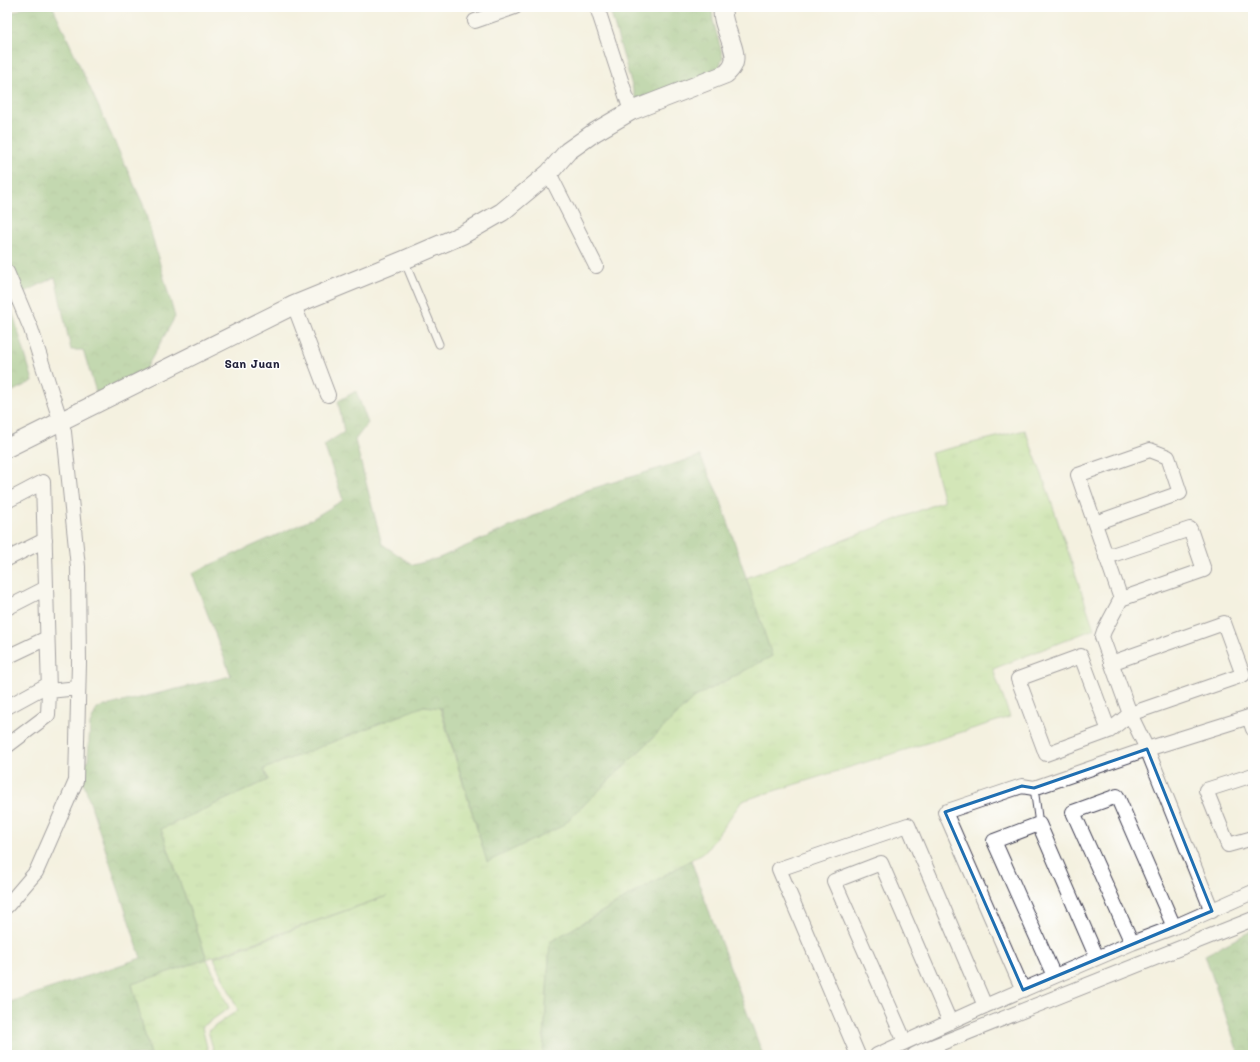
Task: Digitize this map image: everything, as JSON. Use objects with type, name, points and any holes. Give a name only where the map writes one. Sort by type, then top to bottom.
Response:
[{"type":"street","points":[[475,21],[515,7]]},
{"type":"street","points":[[596,7],[631,112]]},
{"type":"street","points":[[7,448],[294,305],[404,260],[462,234],[502,212],[549,173],[568,151],[595,132],[631,112],[726,74],[733,66],[735,56],[722,15],[723,7]]},
{"type":"street","points":[[549,173],[596,266]]},
{"type":"street","points":[[7,272],[31,329],[64,432],[78,567],[76,781],[36,872],[7,906]]},
{"type":"street","points":[[294,305],[328,395]]},
{"type":"street","points":[[1095,523],[1180,493],[1168,457],[1150,450],[1078,475],[1121,599]]},
{"type":"street","points":[[7,501],[43,482],[49,687],[48,715],[7,746]]},
{"type":"street","points":[[1106,557],[1190,529],[1204,570],[1121,599],[1102,637],[1130,714],[1147,749],[1212,911]]},
{"type":"street","points":[[7,559],[45,540]]},
{"type":"street","points":[[7,608],[46,588]]},
{"type":"street","points":[[1109,731],[1081,656],[1018,679],[1046,754],[1109,731],[1130,714],[1243,675],[1224,623],[1111,663]]},
{"type":"street","points":[[7,657],[47,638]]},
{"type":"street","points":[[7,707],[49,687],[78,688]]},
{"type":"street","points":[[1023,990],[945,812],[1022,786],[1034,788],[1147,749],[1249,717],[1253,729]]},
{"type":"street","points":[[1253,775],[1206,790],[1228,845],[1253,838]]},
{"type":"street","points":[[1132,943],[1073,812],[1117,796],[1174,927]]},
{"type":"street","points":[[1054,976],[994,841],[1039,824],[1098,958]]},
{"type":"street","points":[[858,1055],[779,869],[908,825],[985,1006]]},
{"type":"street","points":[[905,1042],[834,881],[881,863],[950,1022]]},
{"type":"street","points":[[877,1055],[1054,976],[1212,911],[1253,892]]},
{"type":"street","points":[[914,1055],[1253,919]]},
{"type":"lane","points":[[404,260],[439,344]]},
{"type":"lane","points":[[1034,788],[1039,824]]},
{"type":"highlighted area","points":[[1147,749],[1212,911],[1023,990],[945,812],[1022,786],[1034,788]]},
{"type":"green space","points":[[25,7],[53,7],[143,204],[175,317],[143,374],[97,395],[83,350],[71,350],[55,277],[9,300],[33,381],[7,394],[7,15]]},
{"type":"green space","points":[[609,7],[712,7],[713,20],[723,57],[717,75],[637,103]]},
{"type":"green space","points":[[356,391],[368,423],[355,440],[382,544],[413,565],[439,558],[523,521],[587,490],[700,456],[720,498],[772,656],[695,697],[562,826],[487,862],[441,708],[424,706],[264,769],[268,780],[161,829],[207,959],[132,984],[150,1055],[10,1055],[7,1049],[7,1003],[141,958],[81,775],[88,759],[90,724],[97,708],[231,676],[192,573],[310,520],[343,500],[324,445],[344,432],[338,401]]},
{"type":"green space","points":[[7,410],[12,434],[7,436]]},
{"type":"green space","points":[[1025,430],[1044,480],[1094,629],[993,669],[1010,717],[742,801],[706,851],[550,942],[543,1055],[215,1055],[208,1031],[238,1010],[214,958],[387,896],[207,959],[161,829],[268,780],[264,769],[424,705],[440,708],[487,861],[562,826],[695,697],[772,656],[746,578],[944,501],[931,453]]},
{"type":"green space","points":[[691,860],[763,1055],[543,1055],[550,942]]},
{"type":"green space","points":[[1253,930],[1253,1055],[1239,1055],[1205,955]]},
{"type":"green space","points":[[207,959],[229,1008],[202,1027],[209,1055],[150,1055],[132,984]]},
{"type":"district","name":"San Juan","points":[[252,364]]}]
